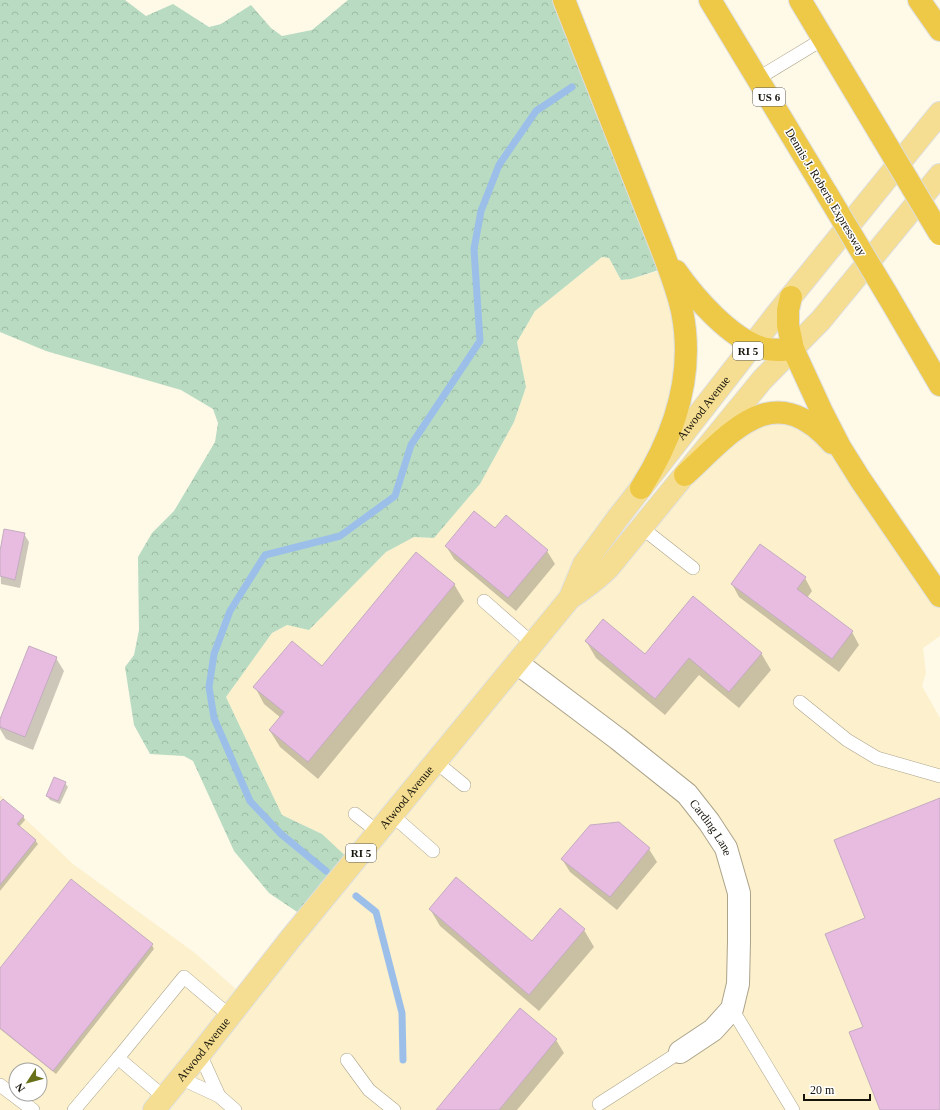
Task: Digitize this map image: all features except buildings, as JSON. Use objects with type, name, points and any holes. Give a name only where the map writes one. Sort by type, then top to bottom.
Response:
[{"type":"highway","points":[[564,0],[678,293],[685,329],[686,364],[682,393],[672,429],[656,464],[641,488]]},
{"type":"highway","name":"Dennis J. Roberts Expressway","points":[[710,0],[940,385]]},
{"type":"highway","points":[[800,0],[940,234]]},
{"type":"highway","points":[[920,0],[940,30]]},
{"type":"highway","points":[[923,0],[940,13]]},
{"type":"highway","points":[[651,222],[666,256],[688,287],[721,322],[739,336],[753,344],[773,350],[793,349]]},
{"type":"highway","points":[[790,297],[788,325],[793,349],[827,423],[860,480]]},
{"type":"highway","points":[[686,475],[730,434],[757,415],[777,412],[799,417],[819,429],[835,446],[940,596]]},
{"type":"main road","name":"Atwood Avenue","points":[[159,1103],[200,1054],[291,938],[570,598],[584,564],[641,488],[790,297],[940,113]]},
{"type":"main road","name":"Atwood Avenue","points":[[570,598],[599,578],[686,475],[762,380],[821,320],[940,175]]},
{"type":"street","name":"Carding Lane","points":[[517,663],[618,739],[687,794],[713,817],[726,848],[739,893],[738,984],[732,1009],[713,1030],[680,1052]]},
{"type":"lane","points":[[757,78],[823,39]]},
{"type":"lane","points":[[642,528],[693,568]]},
{"type":"lane","points":[[484,601],[533,644]]},
{"type":"lane","points":[[800,702],[849,741],[878,758],[940,776]]},
{"type":"lane","points":[[436,762],[464,785]]},
{"type":"lane","points":[[355,814],[378,832]]},
{"type":"lane","points":[[392,815],[433,850]]},
{"type":"lane","points":[[74,1110],[184,977],[230,1016]]},
{"type":"lane","points":[[732,1009],[793,1110]]},
{"type":"lane","points":[[599,1104],[680,1052]]},
{"type":"lane","points":[[200,1054],[220,1102]]},
{"type":"lane","points":[[118,1058],[159,1103]]},
{"type":"lane","points":[[348,1060],[369,1090],[394,1110]]},
{"type":"lane","points":[[180,1078],[235,1110]]},
{"type":"lane","points":[[0,1085],[33,1110]]},
{"type":"shaded area","points":[[602,257],[609,258],[621,280],[631,279],[672,267],[685,384],[610,543],[591,578],[720,439],[803,414],[940,588],[940,636],[923,648],[926,673],[922,686],[940,718],[940,1110],[0,1110],[0,795],[73,864],[195,953],[245,997],[351,868],[322,834],[282,815],[226,697],[272,633],[287,625],[309,630],[386,552],[414,537],[434,538],[480,484],[514,422],[526,387],[517,342],[535,311]]},
{"type":"green space","points":[[0,0],[125,0],[146,16],[173,4],[209,27],[221,24],[251,5],[271,28],[282,36],[312,30],[348,0],[559,0],[668,267],[631,279],[621,280],[609,258],[602,257],[535,311],[517,342],[526,387],[514,422],[480,484],[434,538],[414,537],[386,552],[309,630],[287,625],[272,633],[226,697],[282,815],[322,834],[352,862],[309,920],[269,893],[234,851],[193,761],[184,756],[150,754],[134,725],[125,667],[134,655],[139,630],[138,557],[152,533],[174,511],[215,442],[218,423],[213,409],[181,390],[46,351],[0,332]]},
{"type":"waterway","points":[[326,871],[281,834],[250,801],[214,718],[209,687],[214,654],[230,611],[265,555],[340,536],[395,496],[411,445],[480,341],[474,249],[481,211],[499,165],[536,111],[572,87]]},
{"type":"waterway","points":[[356,896],[376,912],[402,1013],[403,1060]]}]
